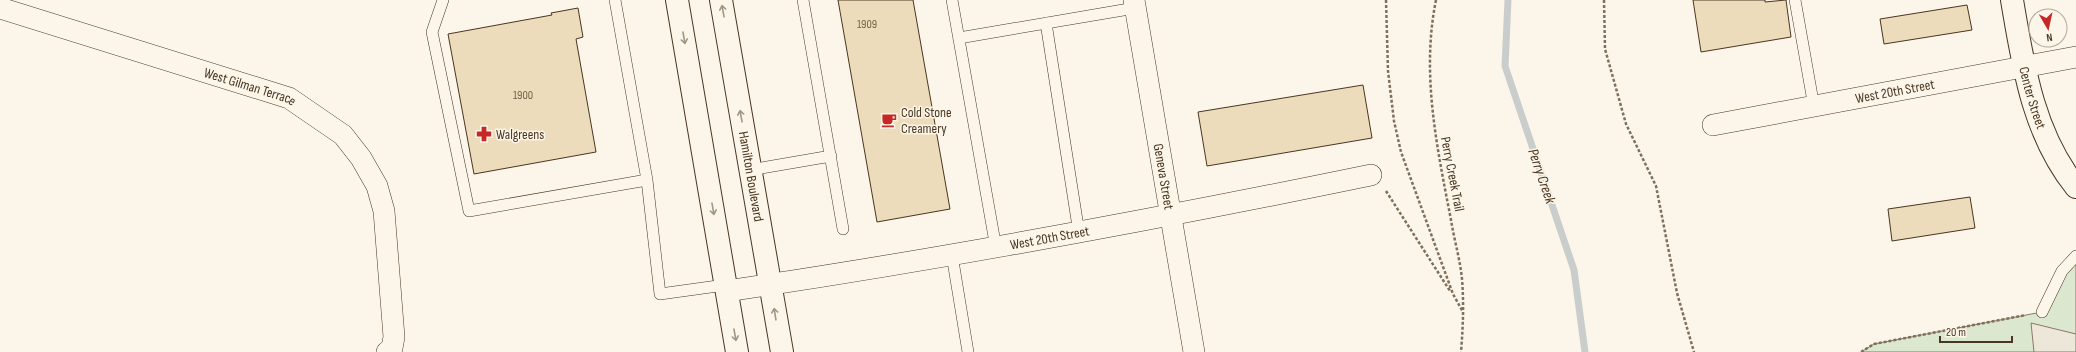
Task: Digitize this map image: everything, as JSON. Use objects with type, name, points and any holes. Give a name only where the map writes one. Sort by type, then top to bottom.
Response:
[{"type":"main road","points":[[677,0],[737,352]]},
{"type":"main road","name":"Hamilton Boulevard","points":[[721,0],[782,352]]},
{"type":"main road","name":"Center Street","points":[[2012,0],[2024,66],[2033,104],[2050,147],[2076,187]]},
{"type":"street","name":"Geneva Street","points":[[1135,4],[1194,352]]},
{"type":"street","name":"West Gilman Terrace","points":[[0,8],[289,98],[343,135],[361,158],[377,186],[384,211],[394,337],[392,348],[387,352]]},
{"type":"street","name":"West 20th Street","points":[[1713,125],[2076,57]]},
{"type":"street","name":"West 20th Street","points":[[726,288],[770,285],[996,248],[1171,216],[1371,175]]},
{"type":"lane","points":[[443,0],[432,32],[469,211],[647,180]]},
{"type":"lane","points":[[615,0],[647,180],[660,294],[726,288]]},
{"type":"lane","points":[[803,0],[843,229]]},
{"type":"lane","points":[[952,0],[996,248]]},
{"type":"lane","points":[[1795,0],[1814,107]]},
{"type":"lane","points":[[959,38],[1046,23],[1135,4]]},
{"type":"lane","points":[[1046,23],[1079,233]]},
{"type":"lane","points":[[750,170],[831,156]]},
{"type":"lane","points":[[952,255],[968,352]]},
{"type":"lane","points":[[2042,312],[2062,271],[2076,256]]},
{"type":"path","points":[[1386,0],[1388,71],[1394,121],[1401,152],[1453,294]]},
{"type":"path","name":"Perry Creek Trail","points":[[1436,0],[1430,27],[1430,72],[1433,123],[1462,278],[1464,313],[1461,352]]},
{"type":"path","points":[[1604,0],[1605,49],[1626,124],[1656,186],[1677,293],[1694,352]]},
{"type":"path","points":[[1371,175],[1390,195],[1464,313]]},
{"type":"path","points":[[1861,352],[1874,344],[1961,326],[2042,312]]},
{"type":"green space","points":[[2076,256],[2076,352],[1861,352],[1874,344],[2042,312]]},
{"type":"shaded area","points":[[2031,323],[2076,334],[2076,352],[2034,352]]},
{"type":"building","points":[[838,0],[913,0],[950,209],[877,222]]},
{"type":"building","points":[[1693,0],[1765,0],[1765,2],[1786,0],[1791,37],[1701,52]]},
{"type":"building","points":[[1967,5],[1972,30],[1884,44],[1880,19]]},
{"type":"building","name":"Walgreens","points":[[578,8],[583,37],[576,39],[596,152],[474,174],[448,34],[552,15],[551,13]]},
{"type":"building","points":[[1363,85],[1372,138],[1207,166],[1198,112]]},
{"type":"building","points":[[1970,197],[1975,228],[1892,241],[1888,209]]},
{"type":"waterway","name":"Perry Creek","points":[[1508,0],[1505,66],[1574,270],[1585,352]]},
{"type":"place","name":"Cold Stone Creamery","points":[[889,120]]},
{"type":"place","name":"Walgreens","points":[[484,134]]}]
